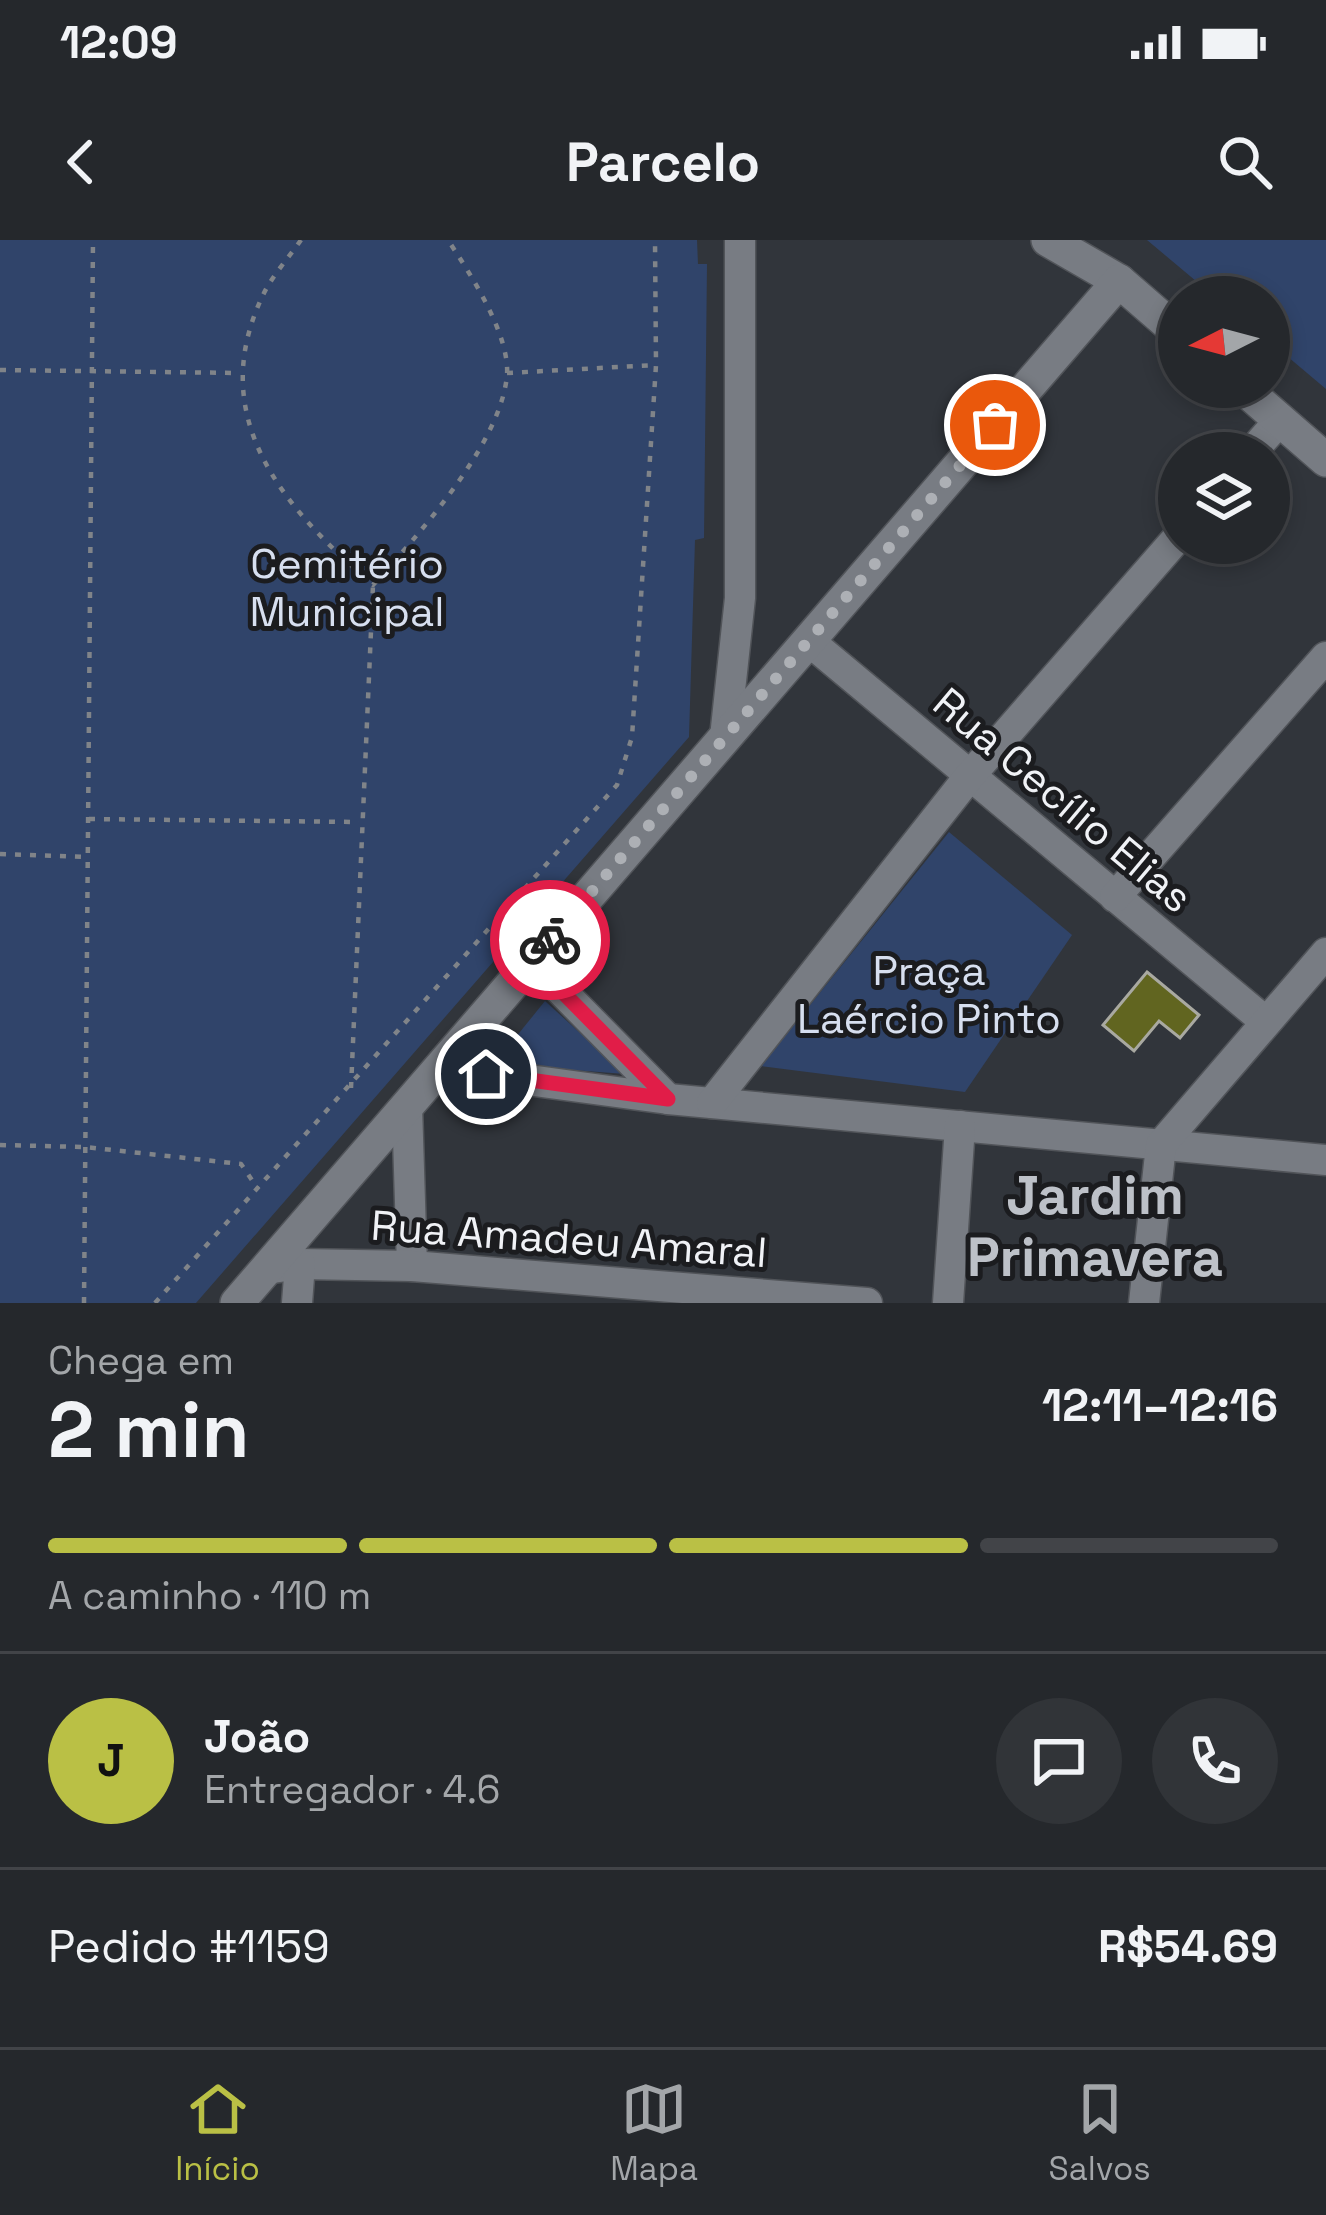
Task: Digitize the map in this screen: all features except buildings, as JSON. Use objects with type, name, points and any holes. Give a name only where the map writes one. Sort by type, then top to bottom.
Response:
[{"type":"main road","points":[[1048,240],[1119,281],[1158,315]]},
{"type":"main road","points":[[236,1303],[1119,281]]},
{"type":"main road","points":[[1266,408],[1326,460]]},
{"type":"street","points":[[725,737],[740,598],[740,240]]},
{"type":"street","points":[[1269,432],[1280,420]]},
{"type":"street","points":[[712,1103],[968,778],[1158,560]]},
{"type":"street","name":"Rua Cecílio Elias","points":[[809,641],[1265,1022]]},
{"type":"street","points":[[1115,897],[1326,657]]},
{"type":"street","points":[[1144,1303],[1161,1145],[1326,953]]},
{"type":"street","points":[[532,961],[668,1099]]},
{"type":"street","points":[[440,1067],[668,1099],[1326,1160]]},
{"type":"street","points":[[407,1106],[412,1266]]},
{"type":"street","points":[[948,1303],[960,1126]]},
{"type":"street","points":[[297,1303],[300,1264]]},
{"type":"street","name":"Rua Amadeu Amaral","points":[[266,1269],[300,1264],[412,1266],[867,1303]]},
{"type":"path","points":[[84,1303],[93,240]]},
{"type":"path","points":[[301,240],[263,294],[242,373],[250,433],[275,488],[314,534],[373,584]]},
{"type":"path","points":[[351,1089],[359,822],[373,584],[433,519],[481,446],[507,373],[485,296],[448,240]]},
{"type":"path","points":[[154,1303],[351,1089],[601,805],[628,762],[656,365],[656,240]]},
{"type":"path","points":[[507,373],[656,365]]},
{"type":"path","points":[[0,370],[242,373]]},
{"type":"path","points":[[88,819],[359,822]]},
{"type":"path","points":[[0,854],[88,857]]},
{"type":"path","points":[[0,1145],[85,1147],[241,1164],[257,1189]]},
{"type":"green space","name":"Cemitério Municipal","points":[[0,240],[697,240],[698,264],[707,264],[704,538],[695,540],[689,737],[196,1303],[0,1303]]},
{"type":"green space","points":[[1147,240],[1326,240],[1326,389],[1290,359],[1290,276],[1190,276]]},
{"type":"green space","name":"Praça Laércio Pinto","points":[[949,832],[1072,935],[965,1092],[761,1066]]},
{"type":"green space","points":[[545,1001],[625,1074],[494,1064]]},
{"type":"way so far","points":[[550,940],[995,425]]},
{"type":"district","name":"Jardim Primavera","points":[[1095,1226]]},
{"type":"route","points":[[486,1074],[668,1099],[532,961],[550,940]]}]
